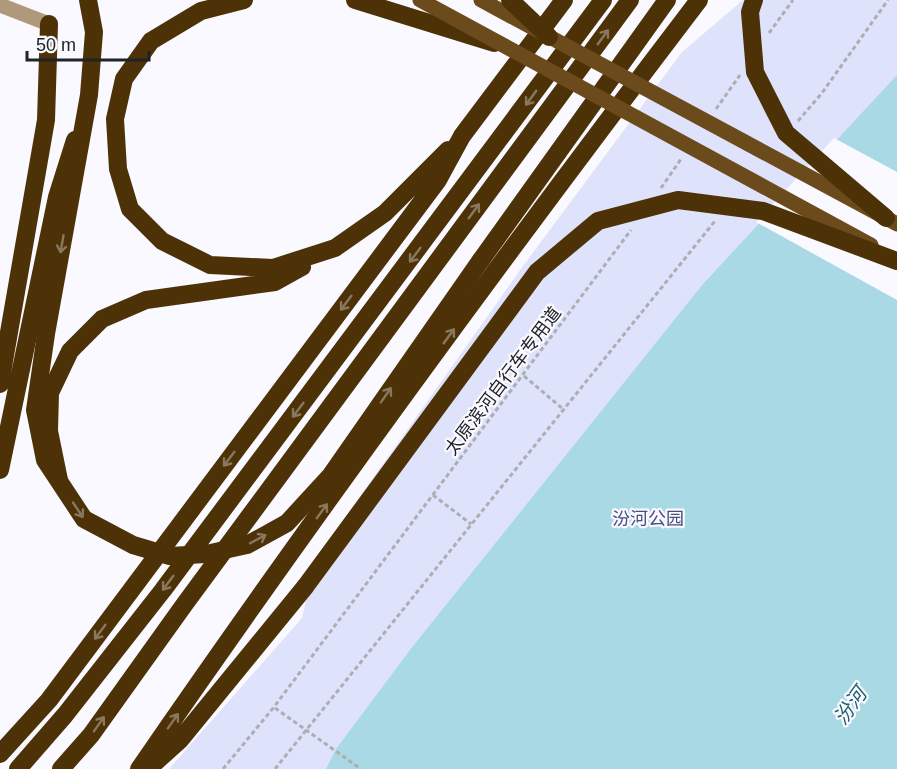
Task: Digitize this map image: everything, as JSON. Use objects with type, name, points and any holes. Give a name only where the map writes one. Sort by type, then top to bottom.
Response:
[{"type":"highway","points":[[88,0],[94,32],[89,96],[46,334],[36,410],[45,460],[84,519],[133,544],[170,556],[206,554],[247,545],[287,523],[331,475],[667,0]]},
{"type":"highway","points":[[244,0],[201,11],[151,40],[124,79],[115,119],[118,169],[130,209],[162,241],[210,265],[273,268],[335,248]]},
{"type":"highway","points":[[355,0],[509,48]]},
{"type":"highway","points":[[510,0],[549,37]]},
{"type":"highway","points":[[59,482],[49,431],[50,393],[70,351],[102,319],[146,300],[275,282],[335,248],[385,213],[462,136],[564,0]]},
{"type":"highway","points":[[18,769],[65,715],[170,581],[603,0]]},
{"type":"highway","points":[[61,769],[91,735],[184,605],[630,0]]},
{"type":"highway","points":[[139,769],[231,637],[571,167],[699,0]]},
{"type":"highway","points":[[754,0],[750,12],[755,72],[786,133],[891,221]]},
{"type":"highway","points":[[0,384],[46,120],[49,24]]},
{"type":"highway","points":[[0,470],[57,197],[89,96]]},
{"type":"highway","points":[[0,754],[49,700],[424,199],[438,180],[462,136]]},
{"type":"highway","points":[[148,769],[180,740],[306,587],[537,272],[598,221],[678,200],[762,211],[897,260]]},
{"type":"main road","points":[[420,0],[897,260]]},
{"type":"main road","points":[[481,0],[891,221]]},
{"type":"street","points":[[0,4],[49,24]]},
{"type":"path","points":[[766,38],[793,0]]},
{"type":"path","points":[[791,130],[822,93],[888,0]]},
{"type":"path","points":[[713,114],[746,66]]},
{"type":"path","points":[[659,190],[686,152]]},
{"type":"path","points":[[275,769],[715,221]]},
{"type":"path","name":"太原滨河自行车专用道","points":[[223,769],[274,708],[633,228]]},
{"type":"path","points":[[524,376],[563,409]]},
{"type":"path","points":[[433,495],[471,524]]},
{"type":"path","points":[[274,708],[305,731],[336,749],[361,769]]},
{"type":"green space","name":"汾河公园","points":[[743,0],[897,0],[897,769],[169,769],[302,618],[315,560],[523,266],[682,52]]},
{"type":"water","name":"汾河","points":[[897,75],[897,769],[326,769],[336,749],[413,646],[703,284]]},
{"type":"pier","points":[[834,138],[897,172],[897,300],[756,222]]}]
